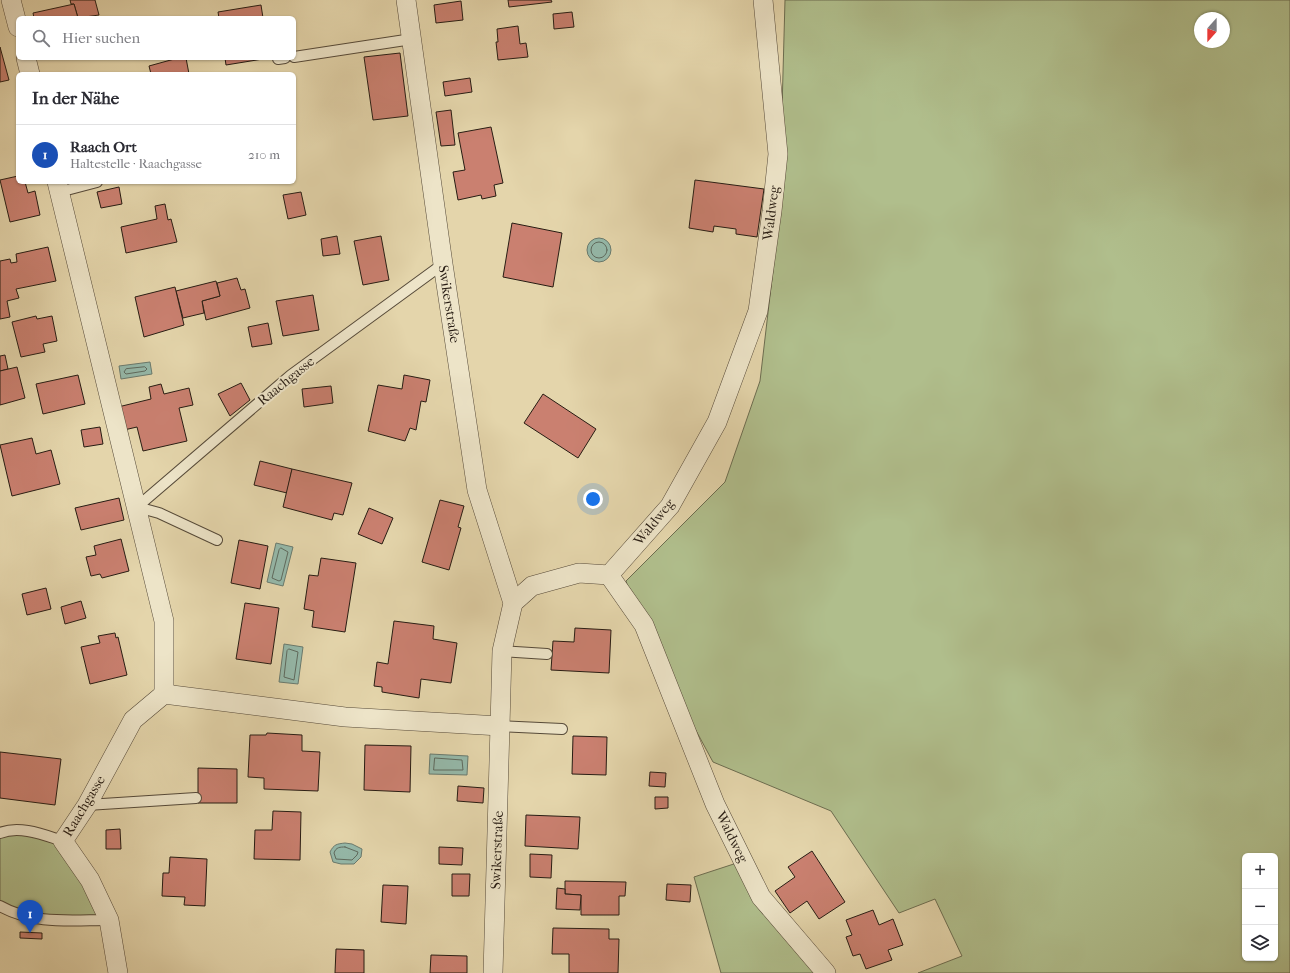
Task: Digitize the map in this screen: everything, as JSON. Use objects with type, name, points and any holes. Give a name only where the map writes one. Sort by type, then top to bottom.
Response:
[{"type":"street","points":[[11,0],[16,19]]},
{"type":"street","name":"Swikerstraße","points":[[406,0],[443,264],[477,490],[513,603],[502,651],[493,973]]},
{"type":"street","name":"Waldweg","points":[[763,0],[778,154],[772,211],[758,311],[717,422],[670,506],[609,575],[644,625],[715,804],[761,897],[826,973]]},
{"type":"street","points":[[26,60],[30,72]]},
{"type":"street","points":[[58,187],[164,620],[164,694],[345,717],[500,726]]},
{"type":"street","points":[[513,603],[532,586],[538,584],[579,573],[609,575]]},
{"type":"street","name":"Raachgasse","points":[[118,973],[109,920],[90,880],[63,842],[87,804],[133,720],[164,694]]},
{"type":"lane","points":[[296,57],[412,39]]},
{"type":"lane","points":[[58,187],[81,184]]},
{"type":"lane","name":"Raachgasse","points":[[137,507],[292,375],[443,264]]},
{"type":"lane","points":[[137,507],[159,513],[217,540]]},
{"type":"lane","points":[[502,651],[547,654]]},
{"type":"lane","points":[[500,726],[562,729]]},
{"type":"lane","points":[[87,804],[196,798]]},
{"type":"lane","points":[[0,834],[7,830],[35,832],[63,842]]},
{"type":"lane","points":[[0,906],[9,912],[33,920],[109,920]]},
{"type":"green space","points":[[785,0],[1290,0],[1290,973],[918,973],[962,956],[935,899],[899,913],[831,811],[713,762],[640,627],[626,581],[725,482],[760,381],[779,219]]},
{"type":"green space","points":[[7,830],[63,841],[109,920],[33,920],[0,906],[0,833]]},
{"type":"green space","points":[[749,859],[772,899],[836,973],[721,973],[694,877]]},
{"type":"water","points":[[599,238],[608,241],[611,250],[608,259],[599,262],[590,259],[587,250],[590,241]]},
{"type":"water","points":[[150,362],[152,374],[121,379],[119,366]]},
{"type":"water","points":[[276,543],[293,547],[283,586],[267,582]]},
{"type":"water","points":[[284,644],[303,647],[298,684],[279,682]]},
{"type":"water","points":[[430,754],[468,756],[467,775],[429,774]]},
{"type":"water","points":[[345,843],[352,844],[362,849],[361,857],[354,864],[341,864],[333,862],[330,852],[331,849],[336,845]]},
{"type":"building","points":[[70,0],[95,0],[99,15],[77,16],[74,4],[71,4]]},
{"type":"building","points":[[508,0],[551,0],[552,2],[509,7]]},
{"type":"building","points":[[461,1],[463,20],[436,23],[434,5]]},
{"type":"building","points":[[74,4],[77,16],[34,16],[33,13]]},
{"type":"building","points":[[261,5],[263,16],[219,16],[218,12]]},
{"type":"building","points":[[572,12],[574,27],[554,29],[553,14]]},
{"type":"building","points":[[518,26],[520,44],[526,43],[528,57],[498,60],[496,42],[498,42],[497,29]]},
{"type":"building","points":[[0,47],[9,80],[0,82]]},
{"type":"building","points":[[400,53],[408,116],[373,120],[364,57]]},
{"type":"building","points":[[171,60],[186,60],[189,72],[150,72],[149,66]]},
{"type":"building","points":[[225,60],[257,60],[226,65]]},
{"type":"building","points":[[470,78],[472,92],[445,96],[443,82]]},
{"type":"building","points":[[451,110],[455,145],[441,146],[436,112]]},
{"type":"building","points":[[491,127],[503,183],[494,185],[496,196],[482,199],[481,195],[458,200],[453,172],[465,170],[458,133]]},
{"type":"building","points":[[16,176],[16,184],[26,184],[28,193],[35,191],[40,215],[10,222],[0,180]]},
{"type":"building","points":[[695,180],[764,189],[757,237],[736,234],[736,229],[714,226],[713,232],[689,228]]},
{"type":"building","points":[[119,187],[122,204],[101,208],[97,192]]},
{"type":"building","points":[[301,192],[306,215],[288,219],[283,195]]},
{"type":"building","points":[[165,204],[168,220],[171,219],[177,242],[126,253],[121,227],[157,219],[155,206]]},
{"type":"building","points":[[512,223],[562,233],[553,287],[503,277]]},
{"type":"building","points":[[337,236],[340,254],[323,256],[321,239]]},
{"type":"building","points":[[381,236],[389,280],[363,285],[354,241]]},
{"type":"building","points":[[48,247],[56,281],[16,289],[19,298],[7,301],[10,317],[0,319],[0,261],[10,259],[11,263],[17,262],[16,254]]},
{"type":"building","points":[[237,278],[241,290],[245,289],[250,308],[206,320],[202,301],[220,296],[217,283]]},
{"type":"building","points":[[216,281],[220,296],[202,301],[204,313],[183,318],[176,291]]},
{"type":"building","points":[[175,287],[184,325],[144,337],[135,297]]},
{"type":"building","points":[[313,295],[319,330],[283,336],[276,301]]},
{"type":"building","points":[[36,316],[37,319],[52,316],[57,341],[43,344],[45,352],[21,357],[12,322]]},
{"type":"building","points":[[268,323],[272,344],[252,347],[248,327]]},
{"type":"building","points":[[5,355],[8,369],[0,371],[0,356]]},
{"type":"building","points":[[17,367],[25,398],[0,405],[0,371]]},
{"type":"building","points":[[78,375],[85,404],[43,414],[36,384]]},
{"type":"building","points":[[404,375],[430,380],[426,402],[421,401],[416,430],[410,428],[405,441],[368,431],[378,385],[402,389]]},
{"type":"building","points":[[241,383],[250,400],[230,416],[218,394]]},
{"type":"building","points":[[161,384],[164,394],[189,388],[193,405],[179,408],[187,441],[143,451],[137,427],[124,430],[118,407],[151,399],[149,387]]},
{"type":"building","points":[[331,386],[333,403],[304,407],[302,389]]},
{"type":"building","points":[[543,394],[596,429],[578,458],[524,423]]},
{"type":"building","points":[[100,427],[103,444],[84,447],[81,430]]},
{"type":"building","points":[[32,438],[36,454],[51,450],[60,484],[12,496],[0,445]]},
{"type":"building","points":[[260,461],[292,469],[287,493],[254,485]]},
{"type":"building","points":[[292,469],[352,483],[343,515],[334,513],[332,520],[283,507]]},
{"type":"building","points":[[119,498],[124,520],[81,530],[75,508]]},
{"type":"building","points":[[440,500],[464,506],[458,527],[461,528],[449,570],[422,562]]},
{"type":"building","points":[[369,508],[393,518],[382,544],[358,534]]},
{"type":"building","points":[[121,539],[129,571],[102,578],[100,574],[91,576],[86,557],[96,555],[94,546]]},
{"type":"building","points":[[239,540],[268,546],[260,589],[231,583]]},
{"type":"building","points":[[321,558],[356,563],[345,632],[312,627],[314,611],[304,609],[309,575],[318,576]]},
{"type":"building","points":[[46,588],[51,609],[27,615],[22,594]]},
{"type":"building","points":[[81,601],[86,618],[65,624],[61,607]]},
{"type":"building","points":[[245,603],[279,608],[271,664],[236,659]]},
{"type":"building","points":[[394,621],[434,626],[433,639],[457,643],[451,683],[421,679],[419,698],[382,692],[382,687],[374,686],[377,662],[388,664]]},
{"type":"building","points":[[575,628],[611,630],[609,673],[551,670],[553,641],[574,642]]},
{"type":"building","points":[[115,633],[116,638],[118,637],[127,675],[90,684],[81,647],[100,643],[98,636]]},
{"type":"building","points":[[267,733],[302,735],[302,751],[320,752],[318,791],[264,789],[264,778],[248,777],[250,735],[266,735]]},
{"type":"building","points":[[573,736],[607,737],[606,775],[572,774]]},
{"type":"building","points":[[365,745],[411,746],[410,792],[364,790]]},
{"type":"building","points":[[0,752],[61,759],[55,805],[0,798]]},
{"type":"building","points":[[198,768],[237,769],[237,803],[198,803]]},
{"type":"building","points":[[650,772],[666,773],[665,787],[649,786]]},
{"type":"building","points":[[458,786],[484,788],[483,803],[457,801]]},
{"type":"building","points":[[655,797],[668,797],[668,808],[655,809]]},
{"type":"building","points":[[273,811],[301,812],[300,860],[254,859],[255,830],[272,830]]},
{"type":"building","points":[[526,815],[580,817],[578,849],[525,846]]},
{"type":"building","points":[[120,829],[121,849],[106,849],[106,830]]},
{"type":"building","points":[[439,847],[463,848],[462,865],[439,864]]},
{"type":"building","points":[[812,851],[845,902],[819,919],[807,901],[790,913],[775,891],[795,877],[788,867]]},
{"type":"building","points":[[530,854],[552,855],[551,878],[530,877]]},
{"type":"building","points":[[170,857],[207,859],[205,906],[184,905],[185,897],[162,896],[163,873],[169,873]]},
{"type":"building","points":[[452,874],[470,874],[469,896],[452,896]]},
{"type":"building","points":[[565,881],[626,882],[625,896],[619,896],[619,915],[581,915],[581,895],[565,894]]},
{"type":"building","points":[[667,884],[691,885],[690,902],[666,900]]},
{"type":"building","points":[[383,885],[408,886],[406,924],[381,922]]},
{"type":"building","points":[[557,888],[565,889],[565,894],[581,895],[580,910],[556,909]]},
{"type":"building","points":[[873,910],[879,925],[893,919],[903,945],[888,950],[892,960],[866,969],[860,954],[853,956],[846,937],[852,935],[846,920]]},
{"type":"building","points":[[553,928],[609,929],[609,939],[619,939],[618,973],[569,973],[569,954],[552,954]]},
{"type":"building","points":[[20,932],[42,933],[42,939],[20,938]]},
{"type":"building","points":[[336,949],[364,950],[364,973],[335,973]]},
{"type":"building","points":[[431,955],[467,956],[467,973],[430,973]]},
{"type":"place","name":"Raach Ort","points":[[30,933]]}]
